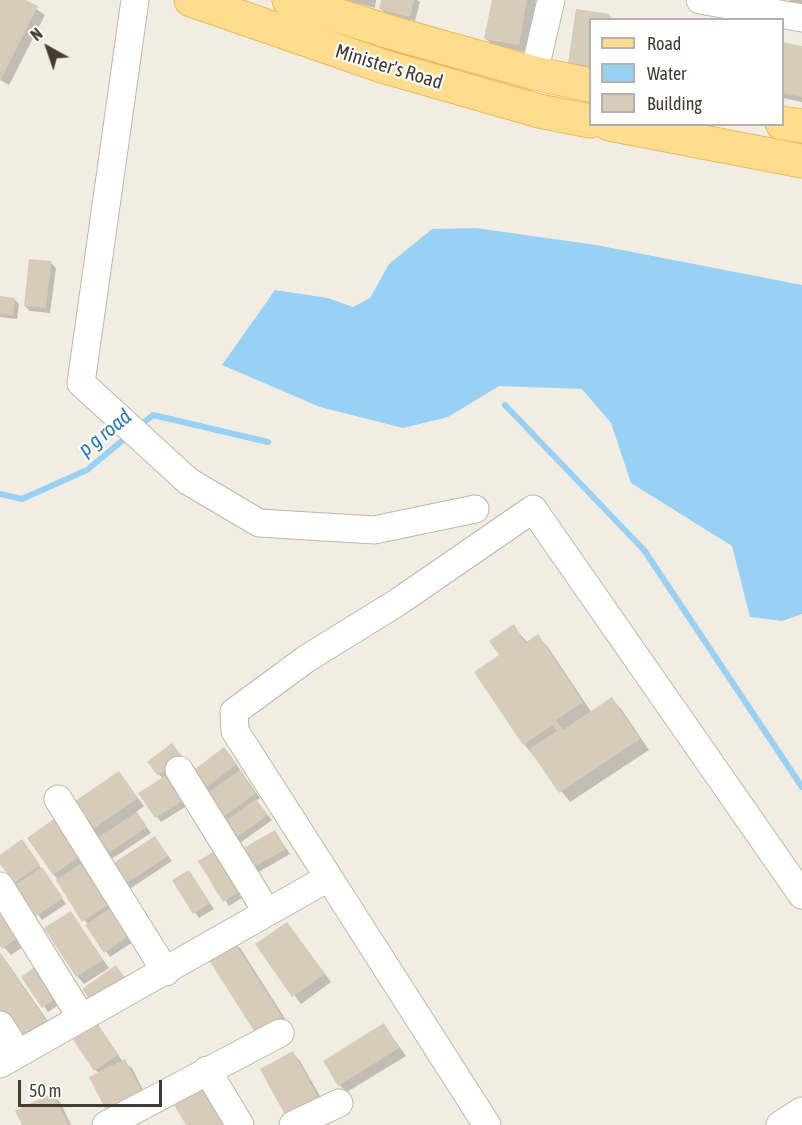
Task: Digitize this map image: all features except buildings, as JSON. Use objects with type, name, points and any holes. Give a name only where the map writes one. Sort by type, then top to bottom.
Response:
[{"type":"main road","name":"Minister's Road","points":[[191,0],[382,66],[539,111],[589,121]]},
{"type":"main road","name":"Minister's Road","points":[[289,0],[534,74],[589,85]]},
{"type":"main road","points":[[784,123],[802,126]]},
{"type":"main road","points":[[619,126],[802,161]]},
{"type":"street","points":[[135,0],[81,382],[188,481],[259,523],[374,530],[475,509]]},
{"type":"street","points":[[534,74],[551,0]]},
{"type":"street","points":[[700,0],[802,18]]},
{"type":"street","points":[[487,1125],[322,881],[235,731],[234,712],[306,659],[398,602],[534,509],[802,895]]},
{"type":"street","points":[[179,770],[267,912]]},
{"type":"street","points":[[58,799],[166,972]]},
{"type":"street","points":[[0,1025],[9,1059],[81,1017],[166,972],[322,881]]},
{"type":"street","points":[[0,886],[81,1017]]},
{"type":"street","points":[[106,1125],[280,1033]]},
{"type":"street","points":[[207,1070],[240,1125]]},
{"type":"street","points":[[293,1125],[339,1102]]},
{"type":"street","points":[[780,1125],[802,1111]]},
{"type":"water","points":[[476,228],[596,245],[802,285],[802,614],[782,621],[750,617],[732,546],[631,483],[611,423],[582,389],[499,386],[448,417],[403,428],[320,407],[222,365],[275,290],[328,298],[353,307],[370,298],[389,264],[432,229]]},
{"type":"waterway","points":[[505,405],[644,550],[802,787]]},
{"type":"waterway","name":"p g road","points":[[138,427],[153,415],[268,442]]},
{"type":"waterway","name":"p g road","points":[[0,494],[22,499],[87,470],[128,436]]}]
